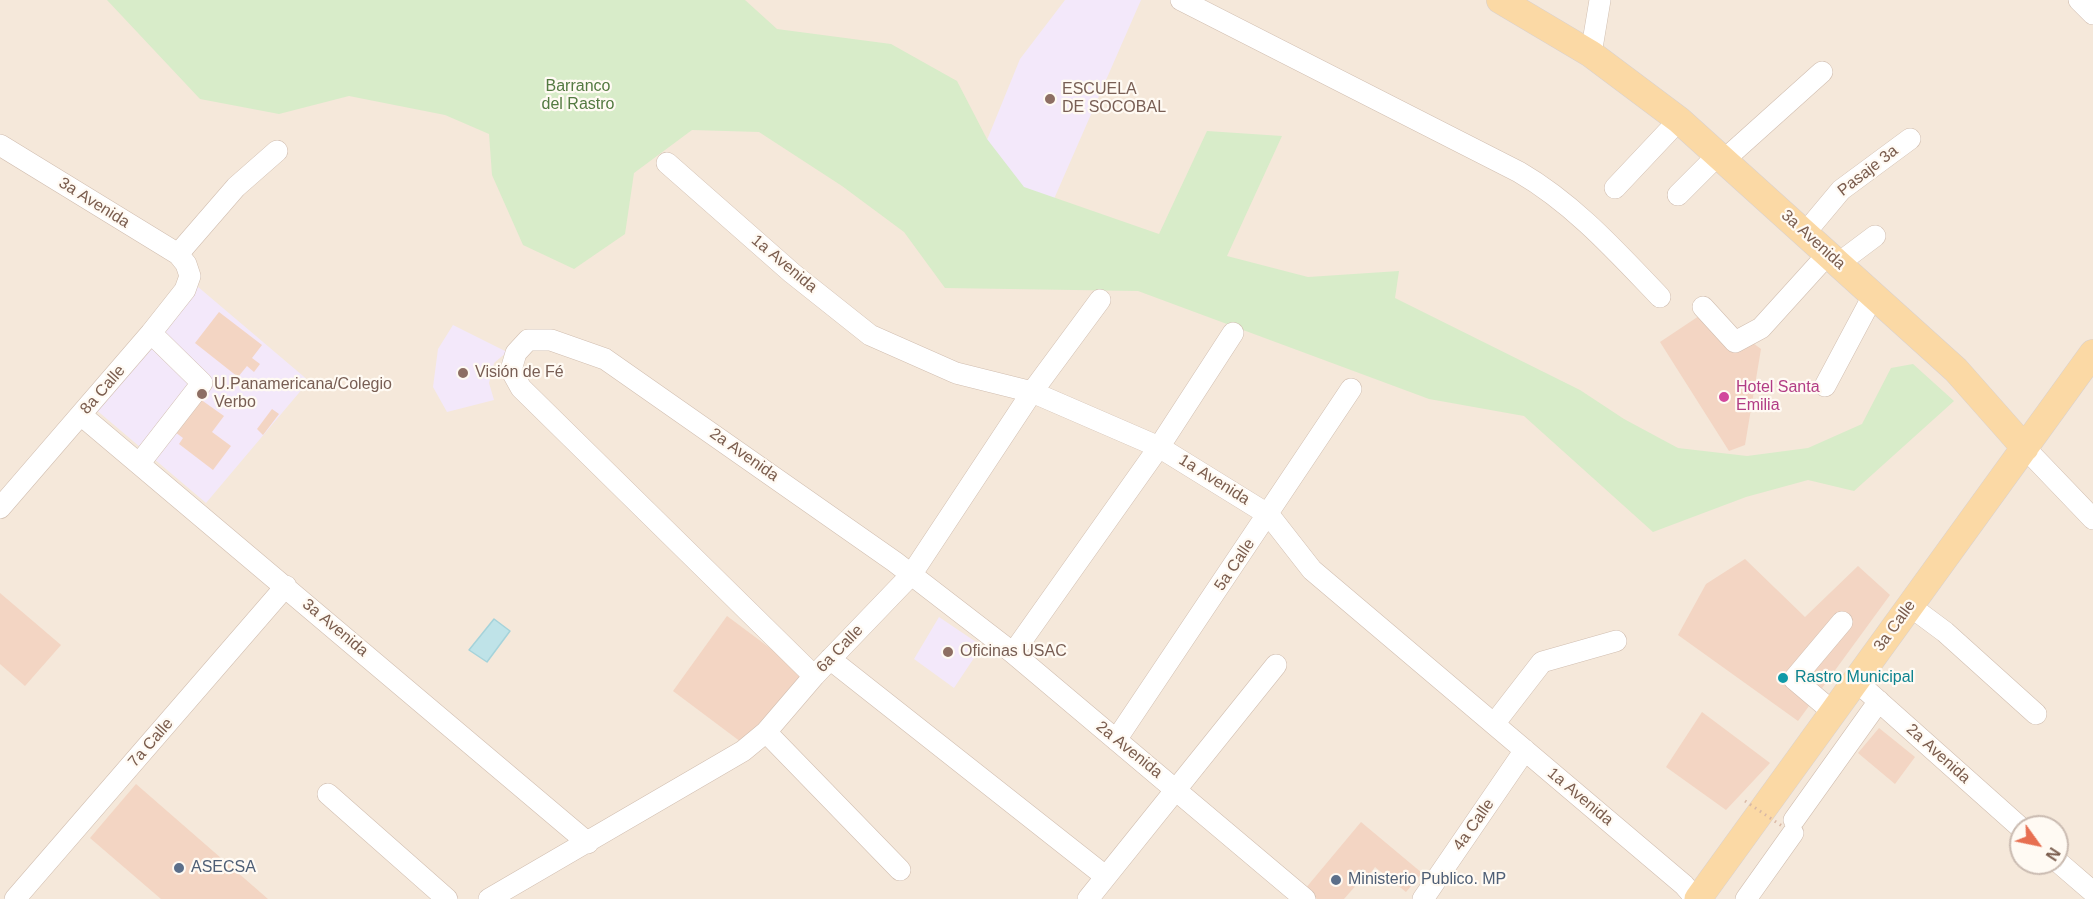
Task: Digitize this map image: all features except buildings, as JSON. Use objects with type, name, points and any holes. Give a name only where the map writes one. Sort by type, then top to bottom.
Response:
[{"type":"main road","name":"3a Avenida","points":[[1500,0],[1591,54],[1678,120],[1956,370],[2025,448]]},
{"type":"main road","name":"3a Calle","points":[[1700,896],[2093,353]]},
{"type":"street","points":[[1181,0],[1519,172],[1553,192],[1611,245],[1660,297]]},
{"type":"street","points":[[1591,54],[1600,0]]},
{"type":"street","points":[[2079,0],[2093,14]]},
{"type":"street","points":[[1678,195],[1822,72]]},
{"type":"street","points":[[1615,188],[1678,120]]},
{"type":"street","name":"Pasaje 3a","points":[[1805,233],[1841,190],[1910,139]]},
{"type":"street","name":"3a Avenida","points":[[0,145],[182,259]]},
{"type":"street","points":[[182,259],[236,187],[277,151]]},
{"type":"street","name":"1a Avenida","points":[[667,163],[792,273],[870,335],[956,373],[1032,392],[1159,447],[1269,515],[1312,570],[1684,885],[1700,896]]},
{"type":"street","points":[[1703,307],[1735,342],[1761,328],[1834,259],[1875,236]]},
{"type":"street","name":"8a Calle","points":[[0,508],[151,333],[185,290],[190,276],[182,259]]},
{"type":"street","points":[[1825,386],[1874,294]]},
{"type":"street","name":"6a Calle","points":[[489,899],[743,751],[766,732],[814,676],[910,575],[1032,392],[1100,300]]},
{"type":"street","points":[[139,464],[202,383],[151,333]]},
{"type":"street","points":[[1013,653],[1159,447],[1233,333]]},
{"type":"street","name":"2a Avenida","points":[[814,676],[520,388],[511,370],[516,353],[522,345],[528,340],[551,340],[605,359],[910,575],[1013,653],[1176,787],[1305,899]]},
{"type":"street","name":"5a Calle","points":[[1116,740],[1352,389]]},
{"type":"street","name":"3a Avenida","points":[[81,415],[588,843]]},
{"type":"street","name":"3a Avenida","points":[[2025,448],[2093,519]]},
{"type":"street","name":"7a Calle","points":[[15,899],[286,586]]},
{"type":"street","points":[[1910,606],[1945,632],[2036,714]]},
{"type":"street","points":[[1833,712],[1794,679],[1842,622]]},
{"type":"street","points":[[1494,724],[1542,662],[1616,641]]},
{"type":"street","points":[[830,659],[1105,876]]},
{"type":"street","points":[[1088,899],[1276,665]]},
{"type":"street","name":"2a Avenida","points":[[1856,681],[2009,817]]},
{"type":"street","points":[[1746,899],[1790,826],[1879,701]]},
{"type":"street","points":[[766,732],[900,870]]},
{"type":"street","name":"4a Calle","points":[[1423,899],[1526,750]]},
{"type":"street","points":[[328,794],[447,899]]},
{"type":"street","points":[[2069,871],[2087,887]]},
{"type":"path","points":[[1745,801],[1790,826]]},
{"type":"shaded area","points":[[0,0],[2093,0],[2093,899],[0,899]]},
{"type":"shaded area","name":"ESCUELA DE SOCOBAL","points":[[1065,0],[1141,0],[1033,247],[954,221],[1020,59]]},
{"type":"shaded area","name":"U.Panamericana/Colegio Verbo","points":[[197,286],[309,381],[206,503],[94,408]]},
{"type":"shaded area","name":"Visión de Fé","points":[[453,325],[507,352],[494,363],[489,383],[494,400],[447,412],[433,387],[438,349]]},
{"type":"shaded area","name":"Oficinas USAC","points":[[939,617],[982,646],[954,688],[914,659]]},
{"type":"green space","name":"Barranco del Rastro","points":[[107,0],[745,0],[777,29],[891,44],[957,81],[987,139],[1024,187],[1159,234],[1207,131],[1282,136],[1227,256],[1308,277],[1399,271],[1395,298],[1580,390],[1624,419],[1678,448],[1747,456],[1808,448],[1862,424],[1891,368],[1913,364],[1954,401],[1854,491],[1808,480],[1746,497],[1653,532],[1524,416],[1429,399],[1138,291],[945,288],[904,232],[842,186],[759,132],[692,130],[634,173],[625,234],[574,269],[523,245],[492,175],[489,134],[445,115],[349,96],[279,114],[200,99]]},
{"type":"water","points":[[494,619],[510,631],[487,662],[469,650]]},
{"type":"place","name":"ESCUELA DE SOCOBAL","points":[[1050,99]]},
{"type":"place","name":"Visión de Fé","points":[[463,373]]},
{"type":"place","name":"U.Panamericana/Colegio Verbo","points":[[202,394]]},
{"type":"place","name":"Hotel Santa Emilia","points":[[1724,397]]},
{"type":"place","name":"Oficinas USAC","points":[[948,652]]},
{"type":"place","name":"Rastro Municipal","points":[[1783,678]]},
{"type":"place","name":"ASECSA","points":[[179,868]]},
{"type":"place","name":"Ministerio Publico. MP","points":[[1336,880]]}]
